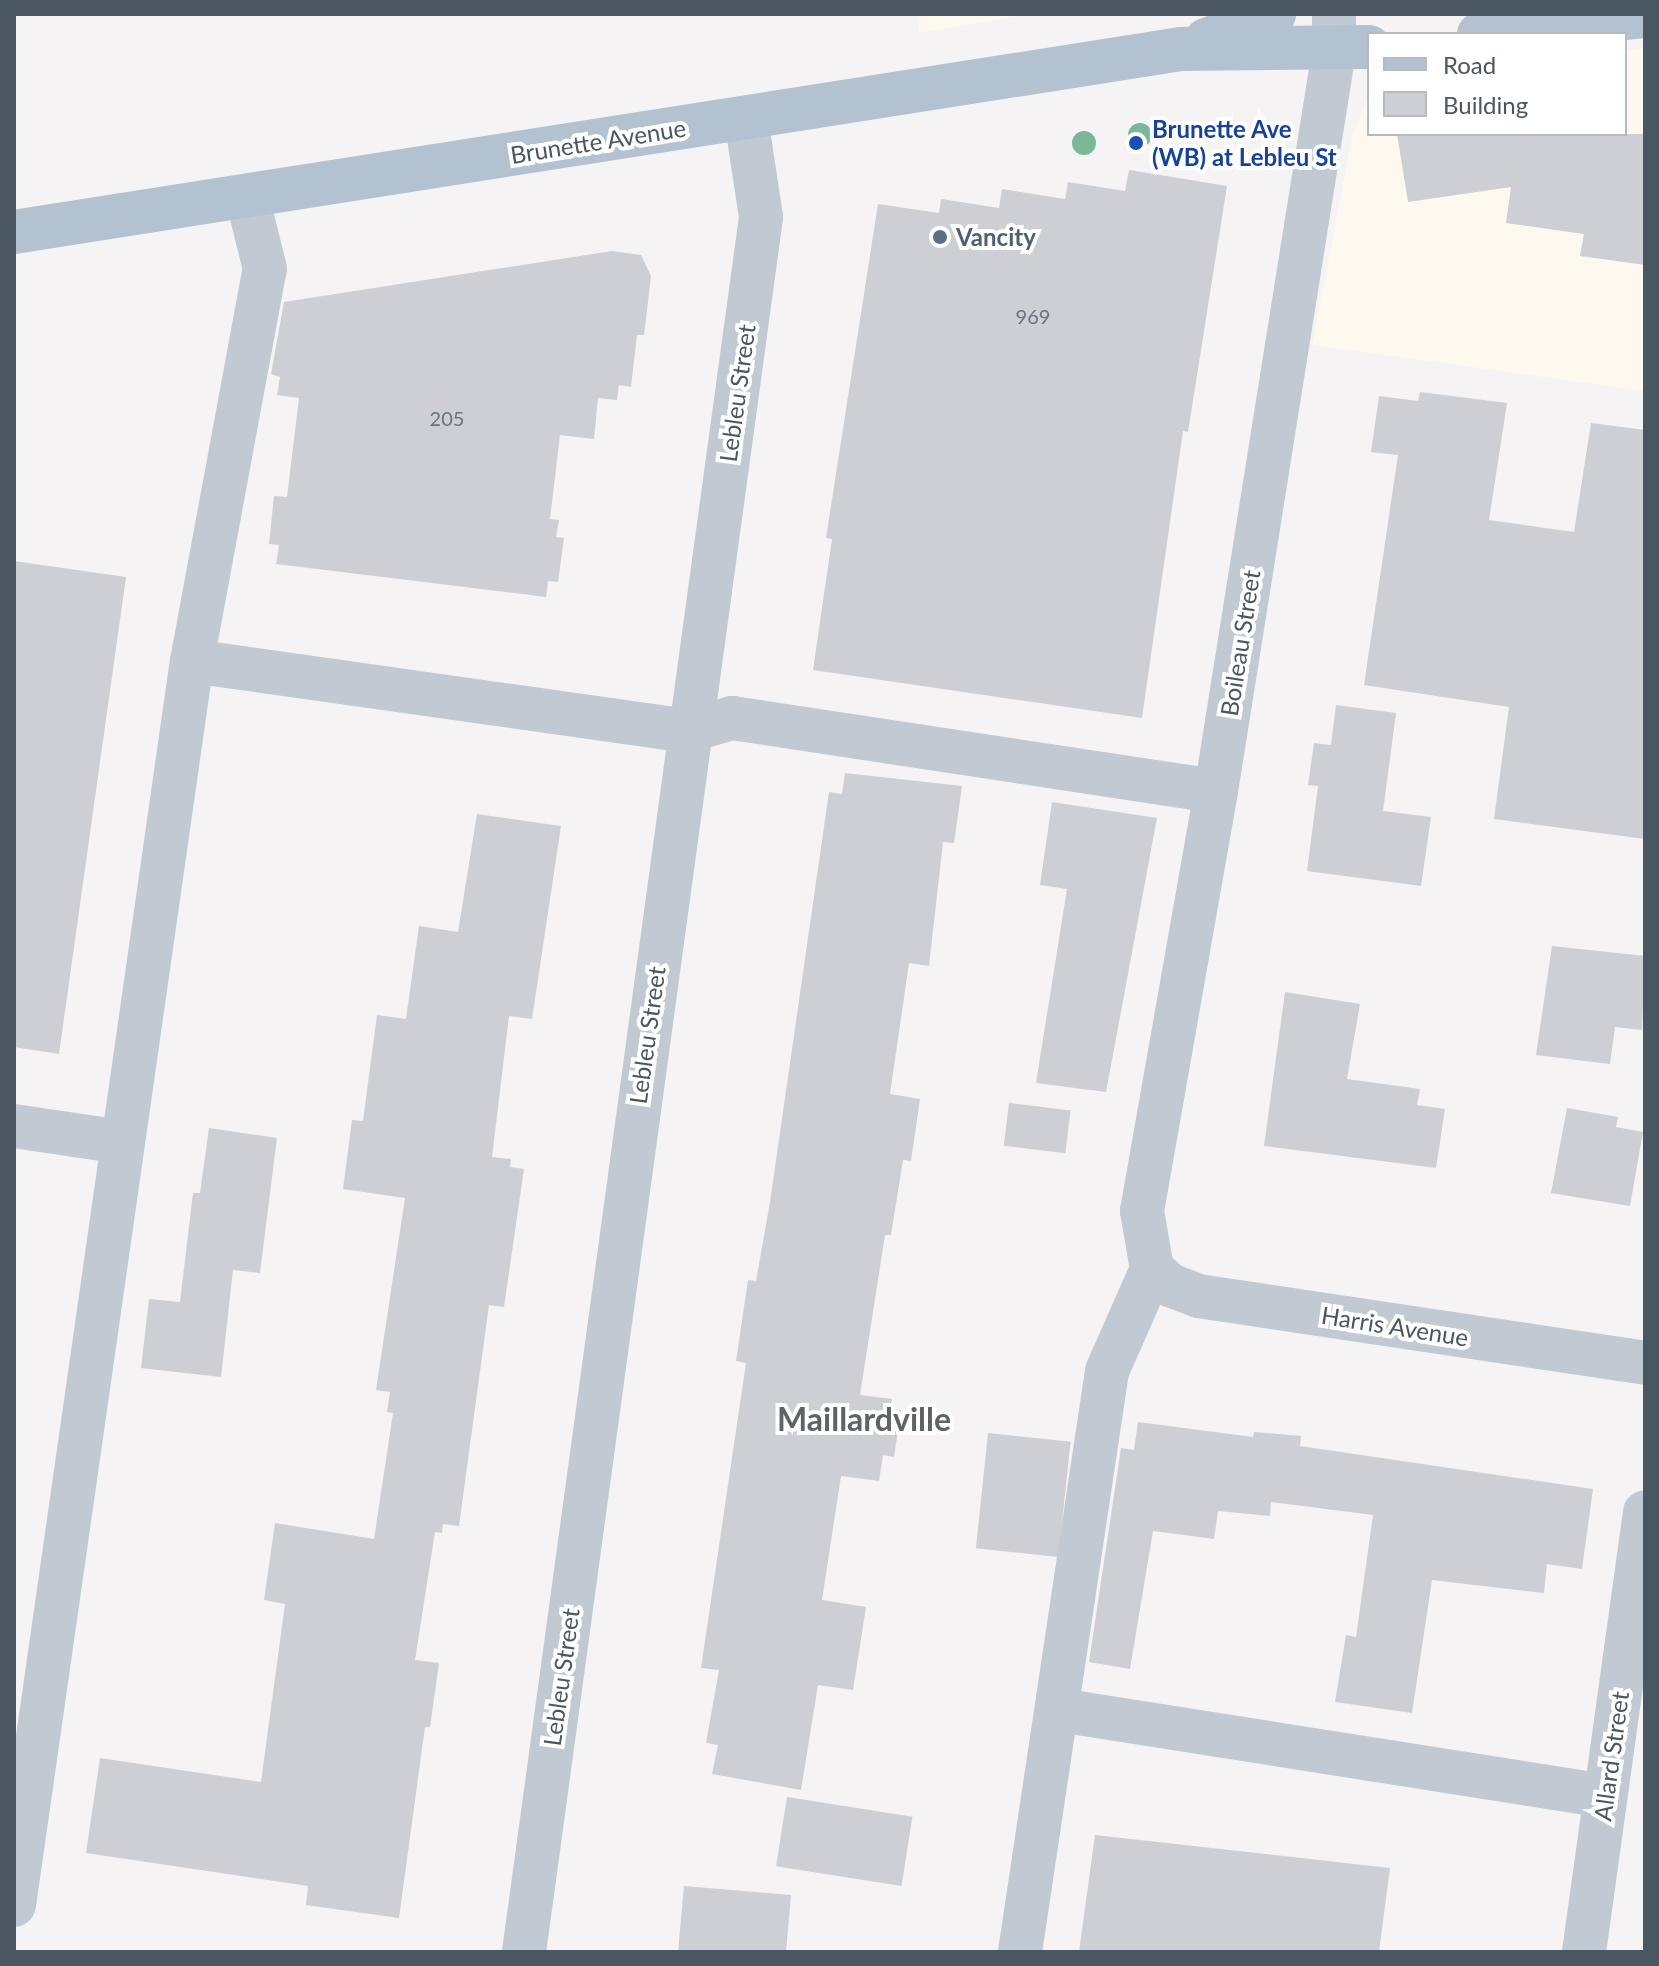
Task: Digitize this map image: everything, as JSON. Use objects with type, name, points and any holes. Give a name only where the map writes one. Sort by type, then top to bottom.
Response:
[{"type":"main road","name":"Brunette Avenue","points":[[1181,49],[1274,14]]},
{"type":"main road","points":[[1507,26],[1645,16]]},
{"type":"main road","name":"Brunette Avenue","points":[[14,232],[1181,49],[1346,37]]},
{"type":"street","name":"Boileau Street","points":[[1152,1269],[1142,1211],[1346,37]]},
{"type":"street","name":"Lebleu Street","points":[[524,1952],[688,731],[761,217],[746,118]]},
{"type":"street","points":[[14,1905],[192,661],[265,269],[247,196]]},
{"type":"street","points":[[192,661],[688,731],[732,718],[1216,791]]},
{"type":"street","points":[[14,1126],[122,1142]]},
{"type":"street","points":[[1020,1952],[1059,1710],[1107,1371],[1152,1269]]},
{"type":"street","name":"Harris Avenue","points":[[1152,1269],[1170,1285],[1198,1296],[1645,1363]]},
{"type":"street","name":"Allard Street","points":[[1584,1952],[1645,1512]]},
{"type":"street","points":[[1059,1710],[1605,1796]]},
{"type":"shaded area","points":[[917,14],[1032,14],[920,33]]},
{"type":"shaded area","points":[[1645,48],[1645,391],[1312,345],[1352,137],[1367,99],[1367,136],[1627,136],[1627,50]]},
{"type":"building","points":[[1645,134],[1645,265],[1580,256],[1584,234],[1506,223],[1511,187],[1408,202],[1397,136]]},
{"type":"building","points":[[1129,170],[1227,186],[1188,432],[1183,431],[1142,718],[813,670],[832,539],[826,538],[878,204],[939,213],[941,199],[999,208],[1002,189],[1065,199],[1068,182],[1125,191]]},
{"type":"building","points":[[612,251],[641,255],[651,276],[644,335],[637,335],[631,387],[619,385],[617,400],[598,398],[594,439],[560,435],[550,519],[559,520],[556,537],[564,538],[558,582],[548,581],[546,597],[276,564],[279,545],[269,544],[274,496],[287,497],[299,398],[277,395],[280,377],[271,374],[284,302]]},
{"type":"building","points":[[1420,392],[1507,403],[1489,520],[1574,532],[1591,423],[1645,430],[1645,839],[1494,819],[1509,707],[1364,685],[1398,455],[1371,452],[1379,396],[1418,401]]},
{"type":"building","points":[[14,561],[126,577],[59,1054],[14,1047]]},
{"type":"building","points":[[1336,705],[1396,713],[1383,811],[1431,817],[1421,886],[1307,871],[1318,786],[1308,785],[1314,743],[1331,745]]},
{"type":"building","points":[[845,773],[962,786],[954,843],[943,842],[929,966],[909,963],[890,1094],[920,1099],[911,1161],[903,1160],[891,1235],[885,1235],[860,1395],[892,1399],[890,1409],[901,1410],[894,1457],[883,1455],[879,1481],[841,1476],[822,1600],[866,1607],[853,1690],[818,1685],[801,1790],[712,1774],[718,1745],[706,1743],[719,1670],[701,1668],[746,1363],[736,1361],[748,1280],[756,1281],[770,1202],[829,792],[842,794]]},
{"type":"building","points":[[1052,802],[1157,818],[1106,1092],[1036,1083],[1067,889],[1040,885]]},
{"type":"building","points":[[477,814],[561,826],[532,1019],[509,1016],[492,1157],[511,1159],[510,1167],[524,1169],[504,1307],[489,1305],[459,1526],[443,1524],[442,1533],[435,1532],[415,1660],[439,1663],[430,1727],[425,1727],[399,1918],[306,1905],[308,1886],[86,1853],[100,1758],[261,1782],[285,1604],[264,1600],[275,1523],[374,1539],[393,1413],[387,1412],[390,1392],[376,1390],[405,1198],[343,1189],[352,1120],[363,1121],[377,1015],[406,1019],[419,926],[458,932]]},
{"type":"building","points":[[1552,946],[1645,956],[1642,1030],[1615,1027],[1610,1064],[1536,1055]]},
{"type":"building","points":[[1285,992],[1360,1004],[1347,1079],[1420,1089],[1417,1105],[1445,1109],[1436,1168],[1264,1146]]},
{"type":"building","points":[[1009,1103],[1071,1111],[1065,1153],[1004,1146]]},
{"type":"building","points":[[1567,1108],[1618,1117],[1616,1127],[1643,1132],[1630,1206],[1551,1193]]},
{"type":"building","points":[[209,1128],[277,1138],[260,1273],[233,1270],[221,1377],[141,1368],[149,1299],[180,1302],[193,1193],[200,1193]]},
{"type":"building","points":[[1138,1422],[1253,1437],[1254,1432],[1301,1436],[1300,1446],[1593,1489],[1582,1569],[1547,1564],[1544,1593],[1432,1580],[1412,1713],[1335,1702],[1346,1635],[1356,1637],[1373,1515],[1271,1502],[1270,1516],[1218,1511],[1214,1539],[1153,1531],[1130,1669],[1089,1662],[1121,1448],[1134,1450]]},
{"type":"building","points":[[988,1433],[1071,1442],[1058,1557],[976,1548]]},
{"type":"building","points":[[787,1797],[912,1817],[901,1886],[776,1866]]},
{"type":"building","points":[[1095,1835],[1390,1868],[1379,1952],[1079,1952]]},
{"type":"building","points":[[684,1886],[791,1895],[786,1952],[678,1952]]},
{"type":"place","name":"Brunette Ave (WB) at Lebleu St","points":[[1136,143]]},
{"type":"place","name":"Vancity","points":[[940,237]]},
{"type":"district","name":"Maillardville","points":[[864,1419]]}]
